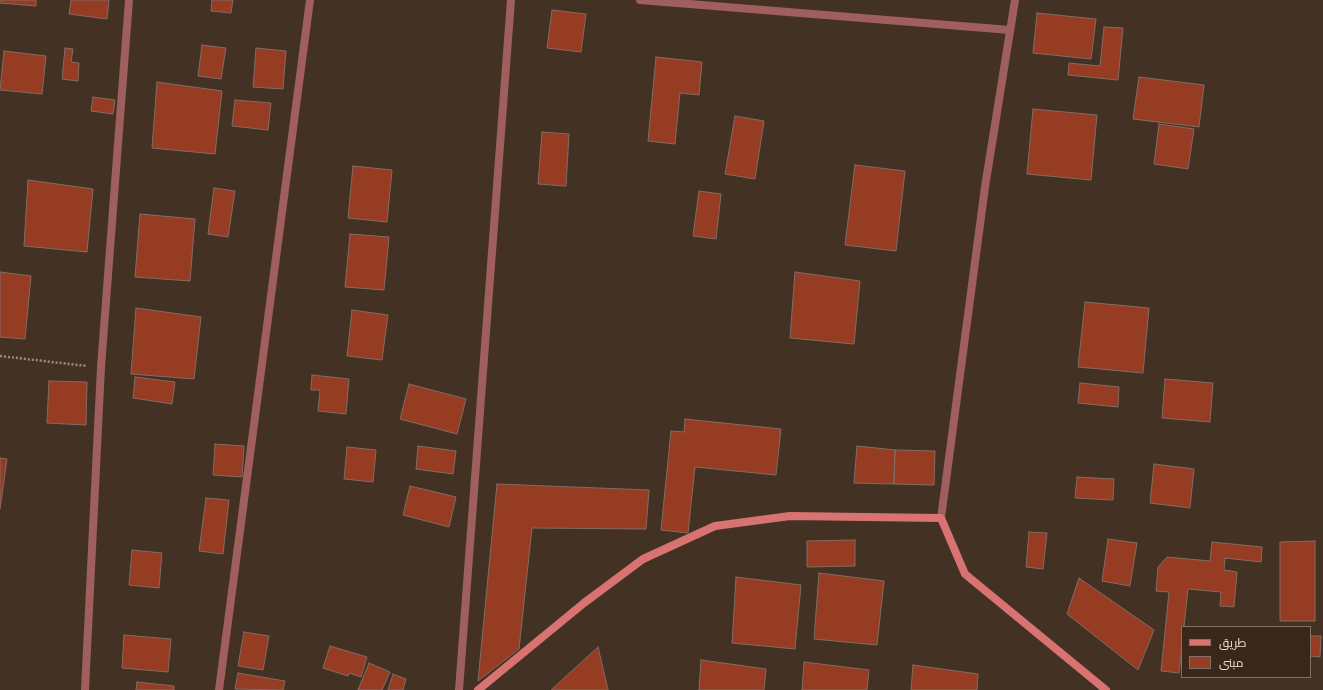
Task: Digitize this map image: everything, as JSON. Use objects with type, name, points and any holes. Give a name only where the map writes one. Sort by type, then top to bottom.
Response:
[{"type":"street","points":[[85,690],[101,367],[129,0]]},
{"type":"street","points":[[219,690],[310,0]]},
{"type":"street","points":[[459,690],[512,0]]},
{"type":"street","points":[[640,0],[725,4],[1010,30]]},
{"type":"street","points":[[1015,0],[985,187],[941,518],[965,574],[1106,690]]},
{"type":"street","points":[[478,690],[584,602],[643,559],[715,526],[790,516],[941,518]]},
{"type":"path","points":[[0,356],[101,367]]},
{"type":"building","points":[[0,0],[36,0],[36,6],[0,3]]},
{"type":"building","points":[[71,0],[109,0],[107,19],[69,14]]},
{"type":"building","points":[[212,0],[233,0],[231,13],[211,11]]},
{"type":"building","points":[[552,10],[586,14],[581,52],[547,48]]},
{"type":"building","points":[[1037,13],[1096,19],[1091,59],[1033,53]]},
{"type":"building","points":[[1104,27],[1123,28],[1118,80],[1068,75],[1069,63],[1100,66]]},
{"type":"building","points":[[202,45],[226,48],[221,79],[198,76]]},
{"type":"building","points":[[65,48],[73,49],[71,62],[79,63],[78,81],[62,79]]},
{"type":"building","points":[[256,48],[286,51],[283,89],[253,87]]},
{"type":"building","points":[[4,51],[46,56],[42,94],[0,90]]},
{"type":"building","points":[[656,57],[702,62],[699,95],[680,93],[675,144],[648,141]]},
{"type":"building","points":[[1139,77],[1204,85],[1199,127],[1133,119]]},
{"type":"building","points":[[157,82],[222,91],[215,154],[152,148]]},
{"type":"building","points":[[93,97],[115,100],[113,114],[91,111]]},
{"type":"building","points":[[235,100],[271,103],[268,130],[232,126]]},
{"type":"building","points":[[1033,109],[1097,115],[1091,180],[1027,174]]},
{"type":"building","points":[[735,116],[764,121],[755,179],[725,174]]},
{"type":"building","points":[[1159,124],[1194,129],[1188,169],[1154,164]]},
{"type":"building","points":[[542,132],[569,134],[566,186],[538,184]]},
{"type":"building","points":[[855,165],[905,171],[896,251],[845,245]]},
{"type":"building","points":[[353,166],[392,170],[387,222],[348,218]]},
{"type":"building","points":[[28,180],[93,189],[87,252],[24,246]]},
{"type":"building","points":[[214,188],[235,191],[228,237],[208,234]]},
{"type":"building","points":[[699,191],[721,194],[716,239],[693,236]]},
{"type":"building","points":[[140,214],[195,219],[190,281],[135,277]]},
{"type":"building","points":[[350,234],[389,237],[384,290],[345,287]]},
{"type":"building","points":[[0,272],[31,276],[25,339],[0,337]]},
{"type":"building","points":[[795,272],[860,281],[854,344],[790,338]]},
{"type":"building","points":[[1085,302],[1149,308],[1143,373],[1078,367]]},
{"type":"building","points":[[136,308],[201,317],[194,379],[131,374]]},
{"type":"building","points":[[352,310],[388,315],[382,360],[347,356]]},
{"type":"building","points":[[312,375],[349,379],[346,414],[318,411],[320,390],[311,390]]},
{"type":"building","points":[[135,377],[175,382],[172,404],[133,398]]},
{"type":"building","points":[[1165,379],[1213,383],[1210,422],[1162,418]]},
{"type":"building","points":[[49,381],[87,382],[86,425],[47,423]]},
{"type":"building","points":[[1080,383],[1119,387],[1118,407],[1078,403]]},
{"type":"building","points":[[409,384],[466,399],[457,434],[400,419]]},
{"type":"building","points":[[685,419],[781,429],[776,475],[695,467],[688,533],[661,530],[671,431],[684,432]]},
{"type":"building","points":[[215,444],[244,446],[242,477],[213,475]]},
{"type":"building","points":[[418,446],[456,451],[453,474],[416,469]]},
{"type":"building","points":[[857,446],[895,450],[894,484],[854,483]]},
{"type":"building","points":[[347,447],[376,450],[373,482],[344,479]]},
{"type":"building","points":[[895,450],[935,451],[934,485],[894,484]]},
{"type":"building","points":[[0,458],[7,459],[0,509]]},
{"type":"building","points":[[1154,464],[1194,469],[1190,508],[1150,503]]},
{"type":"building","points":[[1077,477],[1114,479],[1113,500],[1075,498]]},
{"type":"building","points":[[497,484],[649,490],[646,529],[532,528],[519,649],[478,681]]},
{"type":"building","points":[[410,486],[456,497],[449,527],[403,515]]},
{"type":"building","points":[[206,498],[229,500],[223,554],[199,551]]},
{"type":"building","points":[[1029,532],[1047,533],[1043,569],[1026,567]]},
{"type":"building","points":[[1108,539],[1137,543],[1130,586],[1102,581]]},
{"type":"building","points":[[855,540],[855,566],[807,567],[807,541]]},
{"type":"building","points":[[1315,541],[1315,621],[1280,621],[1280,542]]},
{"type":"building","points":[[1212,542],[1262,547],[1261,562],[1225,558],[1224,570],[1237,572],[1234,607],[1220,606],[1221,592],[1188,589],[1184,626],[1181,626],[1181,656],[1179,673],[1161,671],[1169,592],[1156,591],[1158,567],[1167,557],[1210,561]]},
{"type":"building","points":[[132,550],[162,553],[159,588],[129,585]]},
{"type":"building","points":[[819,573],[884,581],[877,645],[814,639]]},
{"type":"building","points":[[736,577],[801,585],[795,649],[732,643]]},
{"type":"building","points":[[1079,578],[1154,630],[1138,670],[1067,614]]},
{"type":"building","points":[[244,632],[269,636],[263,670],[238,666]]},
{"type":"building","points":[[124,635],[171,639],[168,672],[122,668]]},
{"type":"building","points":[[1311,636],[1321,636],[1320,657],[1311,656]]},
{"type":"building","points":[[330,646],[367,657],[361,677],[349,673],[348,676],[323,668]]},
{"type":"building","points":[[598,647],[608,690],[551,690]]},
{"type":"building","points":[[701,660],[766,669],[764,690],[699,690]]},
{"type":"building","points":[[804,662],[869,670],[867,690],[802,690]]},
{"type":"building","points":[[369,663],[390,672],[382,690],[358,690]]},
{"type":"building","points":[[913,665],[978,674],[977,690],[911,690]]},
{"type":"building","points":[[238,673],[285,681],[283,690],[235,689]]},
{"type":"building","points":[[393,674],[406,679],[403,690],[388,690]]},
{"type":"building","points":[[137,682],[174,686],[174,690],[136,690]]}]
